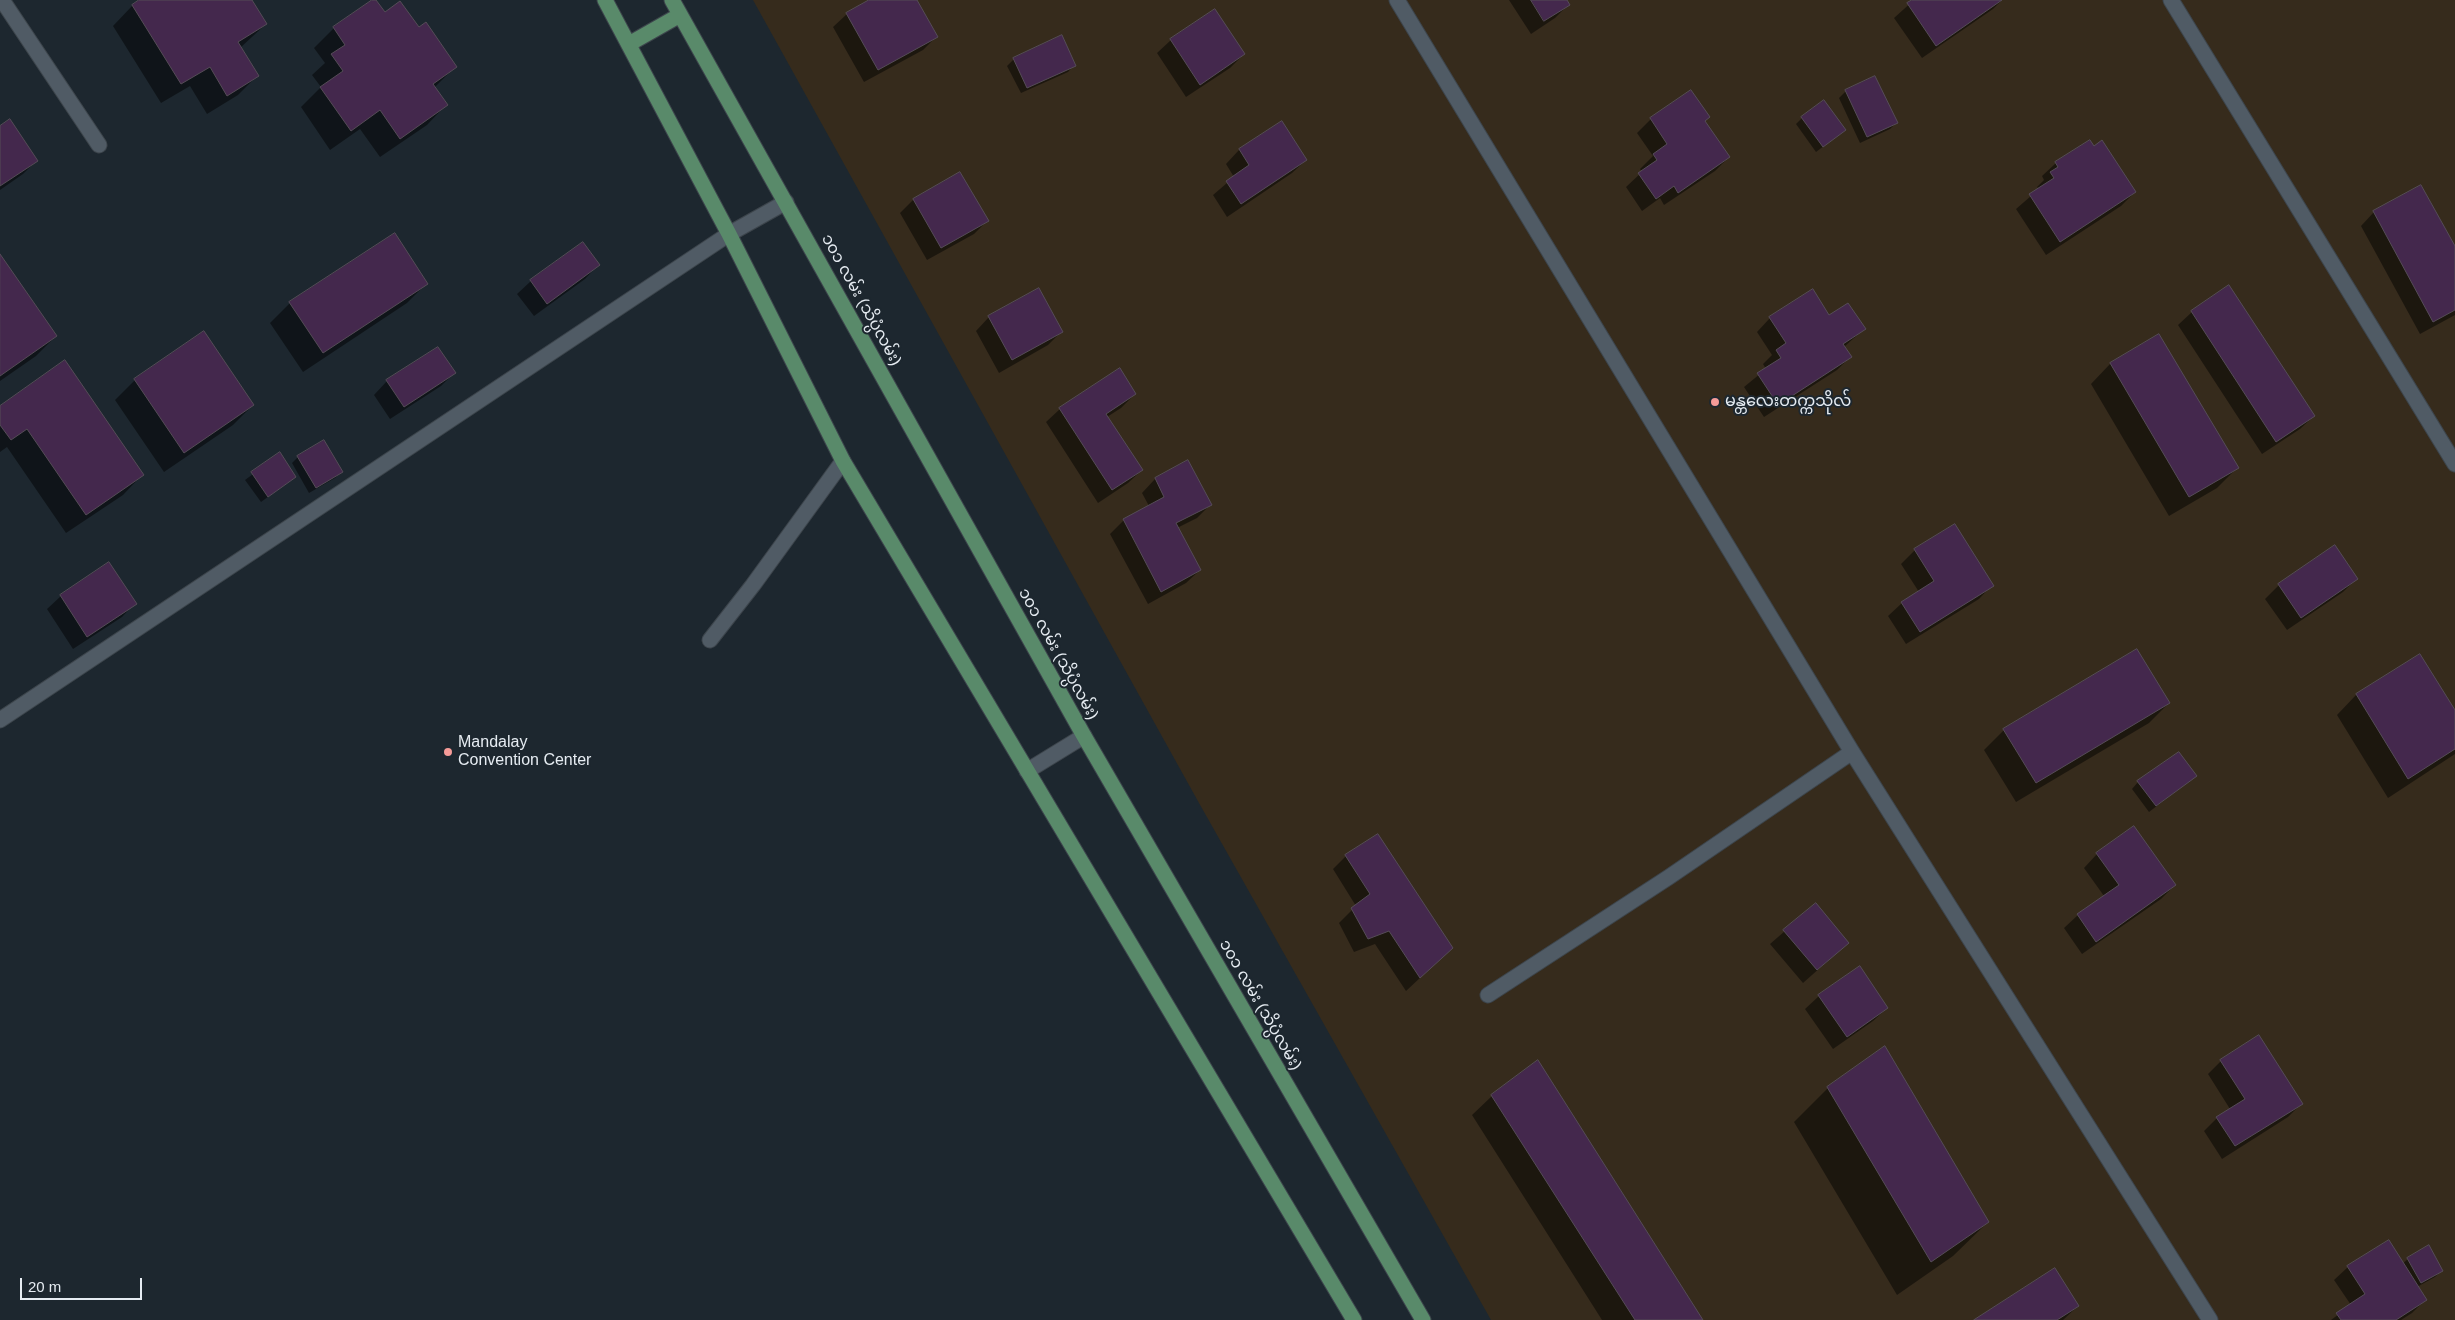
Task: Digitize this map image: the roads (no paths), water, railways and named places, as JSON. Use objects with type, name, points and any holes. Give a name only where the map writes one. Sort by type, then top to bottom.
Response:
[{"type":"main road","points":[[605,0],[729,234],[843,462],[1354,1320]]},
{"type":"main road","name":"၁၀၁ လမ်း (သိပ္ပံလမ်း)","points":[[672,0],[1084,736],[1424,1320]]},
{"type":"main road","points":[[629,44],[680,15]]},
{"type":"lane","points":[[2,0],[99,145]]},
{"type":"lane","points":[[1396,0],[1852,752],[2210,1320]]},
{"type":"lane","points":[[2171,0],[2455,464]]},
{"type":"lane","points":[[0,720],[729,234],[786,202]]},
{"type":"lane","points":[[710,640],[754,585],[843,462]]},
{"type":"lane","points":[[1027,771],[1084,736]]},
{"type":"lane","points":[[1488,995],[1669,877],[1852,752]]},
{"type":"place","name":"မန္တလေးတက္ကသိုလ်","points":[[1715,402]]},
{"type":"place","name":"Mandalay Convention Center","points":[[448,752]]}]
